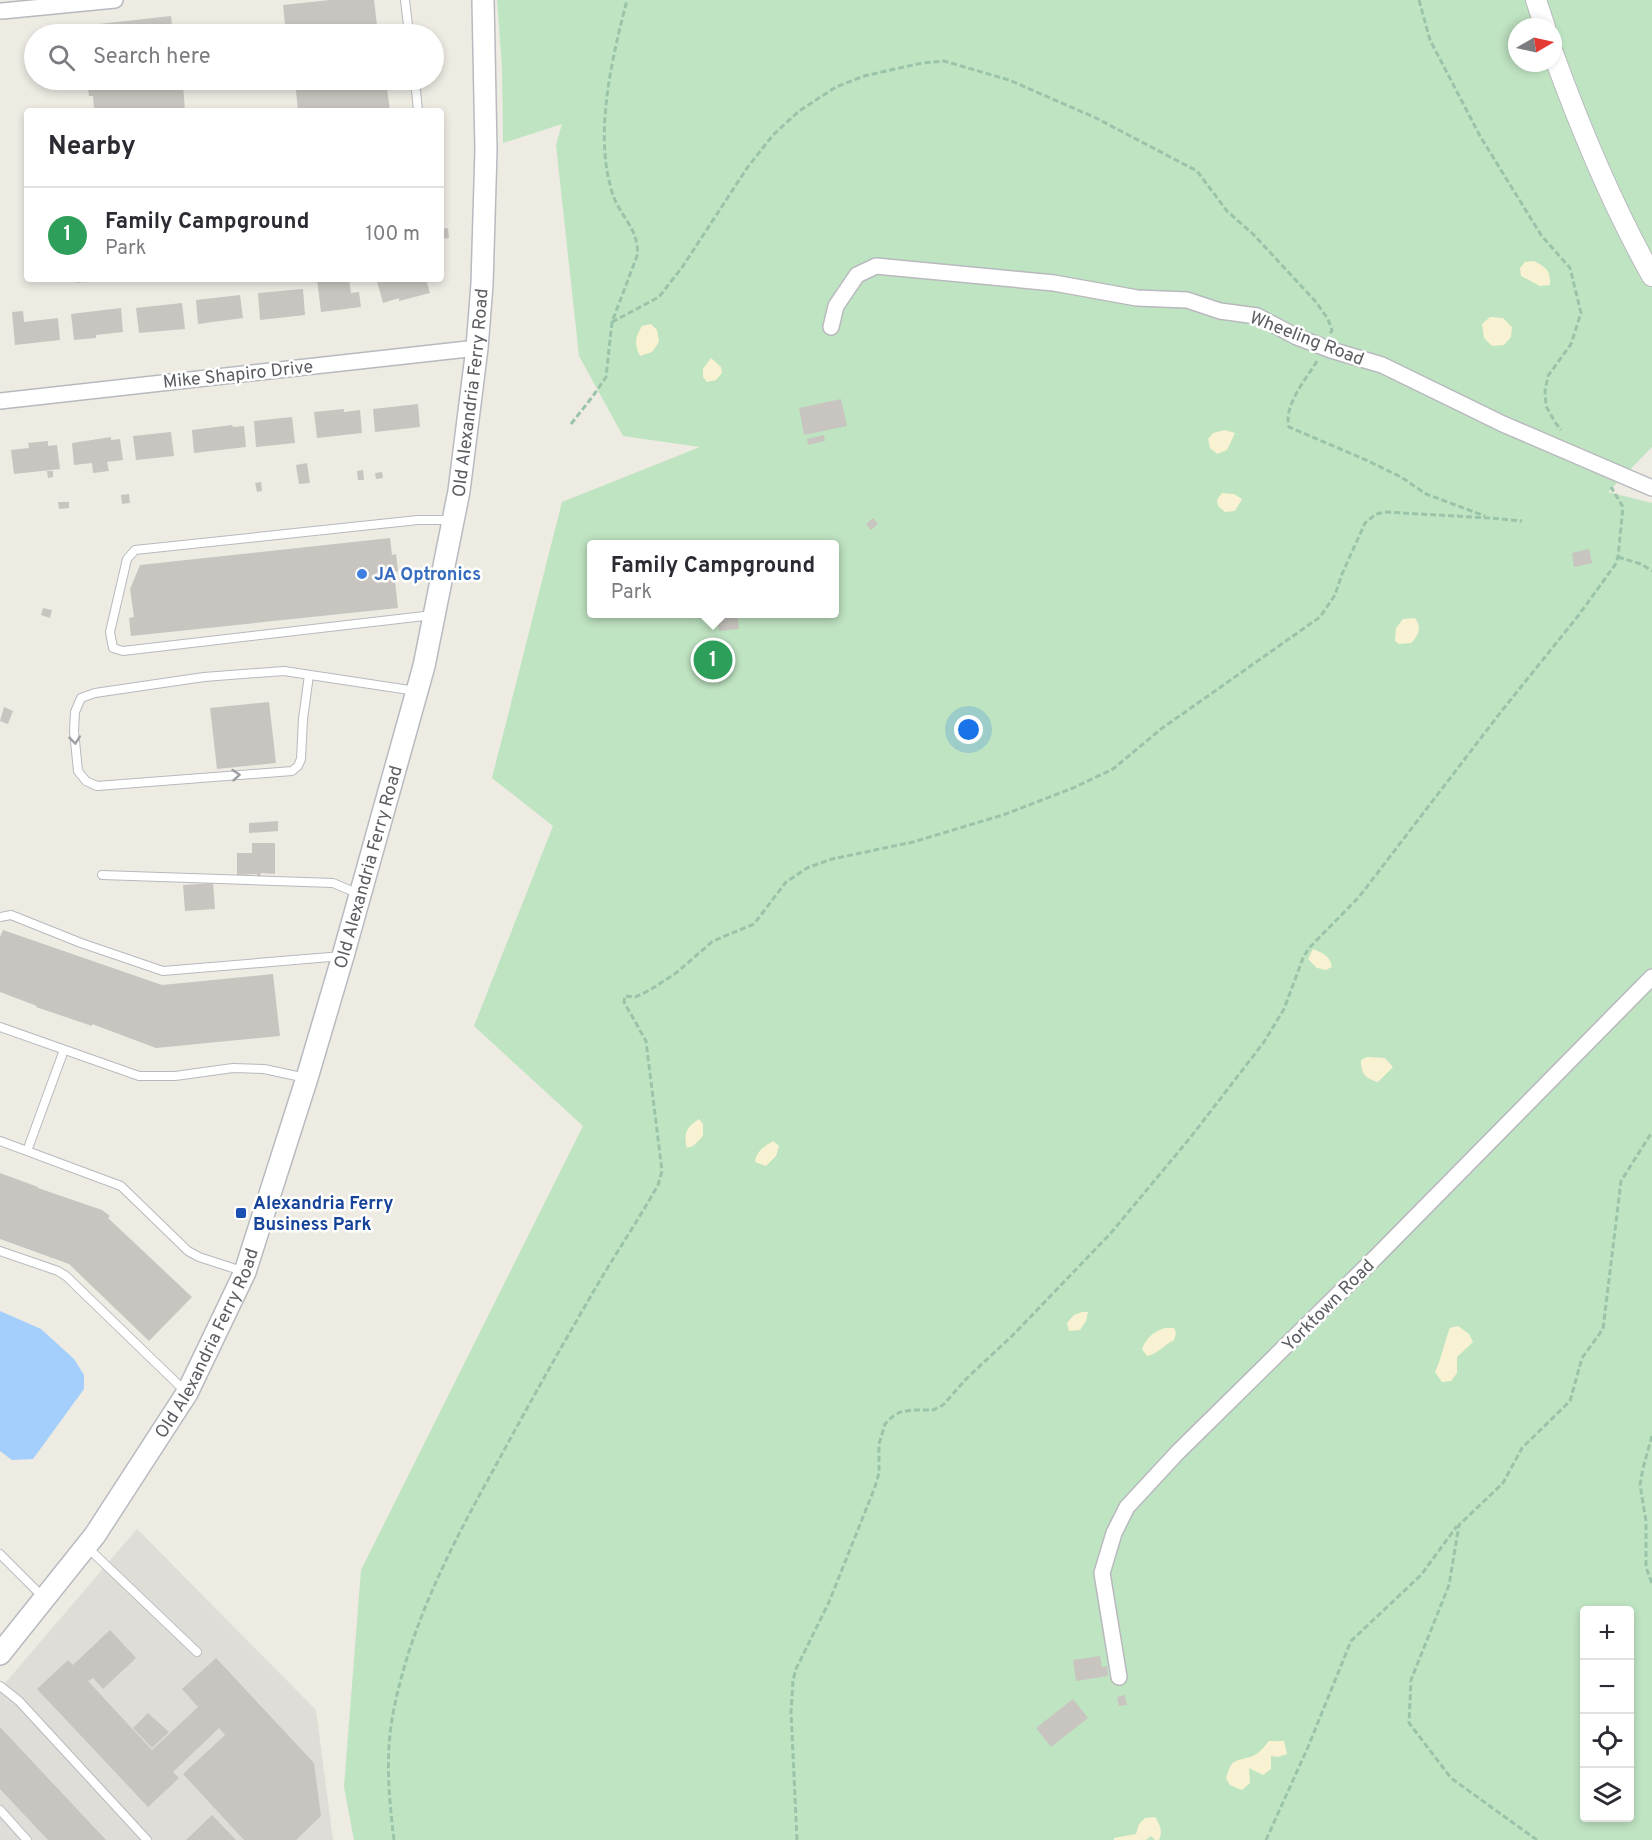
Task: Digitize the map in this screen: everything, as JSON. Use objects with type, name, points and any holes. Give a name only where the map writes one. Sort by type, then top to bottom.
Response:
[{"type":"main road","name":"Old Alexandria Ferry Road","points":[[0,1654],[86,1545],[187,1393],[245,1272],[343,956],[417,691],[454,520],[477,348],[482,284],[486,150],[483,0]]},
{"type":"street","points":[[2,11],[115,0]]},
{"type":"street","points":[[1536,0],[1542,18]]},
{"type":"street","points":[[1560,72],[1584,135],[1622,221],[1652,276]]},
{"type":"street","name":"Wheeling Road","points":[[831,327],[836,306],[857,275],[876,266],[1054,283],[1137,298],[1187,300],[1220,311],[1257,316],[1297,337],[1325,348],[1382,365],[1503,424],[1652,488]]},
{"type":"street","name":"Mike Shapiro Drive","points":[[0,401],[477,348]]},
{"type":"street","name":"Yorktown Road","points":[[1119,1677],[1102,1573],[1114,1533],[1127,1507],[1178,1452],[1376,1257],[1652,977]]},
{"type":"lane","points":[[405,0],[408,24]]},
{"type":"lane","points":[[415,90],[418,108]]},
{"type":"lane","points":[[434,615],[123,651],[114,648],[110,632],[127,559],[135,550],[418,520],[454,520]]},
{"type":"lane","points":[[309,675],[303,719],[301,759],[292,771],[97,786],[86,781],[78,771],[74,731],[75,712],[81,698],[95,693],[204,677],[284,671],[417,691]]},
{"type":"lane","points":[[102,875],[333,883],[359,894]]},
{"type":"lane","points":[[0,917],[11,915],[81,943],[163,971],[343,956]]},
{"type":"lane","points":[[0,1027],[139,1076],[175,1076],[244,1068],[264,1069],[307,1078]]},
{"type":"lane","points":[[27,1151],[64,1050]]},
{"type":"lane","points":[[0,1141],[121,1186],[188,1251],[199,1257],[245,1272]]},
{"type":"lane","points":[[0,1251],[58,1271],[66,1276],[187,1393]]},
{"type":"lane","points":[[86,1545],[197,1652]]},
{"type":"lane","points":[[0,1554],[44,1599]]},
{"type":"lane","points":[[0,1686],[19,1701],[147,1840]]},
{"type":"lane","points":[[0,1810],[27,1840]]},
{"type":"path","points":[[571,424],[606,376],[612,322],[637,256],[636,235],[613,196],[604,143],[613,61],[627,0]]},
{"type":"path","points":[[1419,0],[1430,40],[1480,136],[1541,235],[1570,268],[1581,313],[1571,344],[1548,376],[1545,391],[1546,406],[1565,435]]},
{"type":"path","points":[[612,322],[659,297],[683,266],[747,168],[773,135],[799,111],[836,87],[864,76],[922,63],[944,61],[994,74],[1096,118],[1197,171],[1227,211],[1253,234],[1316,302],[1328,319],[1332,330],[1325,348],[1292,403],[1286,418],[1289,427],[1401,477],[1426,494],[1490,518]]},
{"type":"path","points":[[796,1840],[791,1712],[793,1680],[796,1669],[829,1602],[875,1487],[879,1473],[879,1444],[885,1424],[892,1416],[900,1412],[933,1410],[943,1405],[1135,1205],[1190,1138],[1264,1042],[1284,1009],[1309,948],[1359,897],[1578,616],[1615,565],[1618,557],[1623,507],[1609,486]]},
{"type":"path","points":[[394,1840],[387,1767],[392,1715],[409,1650],[422,1617],[479,1496],[544,1376],[658,1185],[662,1171],[646,1041],[624,1002],[625,996],[635,997],[650,990],[676,973],[713,941],[754,924],[786,882],[807,868],[832,859],[913,842],[1003,815],[1073,788],[1113,769],[1161,729],[1320,616],[1335,595],[1341,574],[1365,523],[1376,514],[1384,512],[1522,521]]},
{"type":"path","points":[[1618,557],[1641,564],[1652,571]]},
{"type":"path","points":[[1266,1840],[1308,1747],[1351,1641],[1421,1575],[1459,1524],[1503,1483],[1522,1448],[1570,1401],[1581,1358],[1603,1329],[1622,1182],[1652,1132]]},
{"type":"path","points":[[1652,1436],[1640,1485],[1646,1521],[1646,1567],[1652,1584]]},
{"type":"path","points":[[1459,1524],[1449,1585],[1410,1680],[1409,1723],[1451,1778],[1537,1840]]},
{"type":"shaded area","points":[[137,1529],[316,1710],[333,1840],[0,1840],[0,1689]]},
{"type":"green space","points":[[497,0],[1652,0],[1652,447],[1608,492],[1652,503],[1652,1840],[354,1840],[344,1787],[361,1570],[583,1126],[474,1026],[553,826],[492,778],[562,502],[700,447],[623,436],[579,356],[556,145],[562,124],[503,143],[502,67]]},
{"type":"sand","points":[[1534,261],[1547,270],[1550,285],[1540,286],[1521,276],[1520,268],[1525,262]]},
{"type":"sand","points":[[1490,317],[1503,318],[1512,327],[1511,337],[1504,345],[1492,346],[1484,338],[1482,324]]},
{"type":"sand","points":[[651,324],[657,330],[659,342],[652,352],[640,356],[636,344],[638,334],[642,326]]},
{"type":"sand","points":[[711,358],[721,367],[722,373],[716,380],[707,382],[703,377],[703,369]]},
{"type":"sand","points":[[1225,430],[1235,433],[1227,450],[1217,454],[1210,448],[1208,439],[1213,433]]},
{"type":"sand","points":[[1222,493],[1234,494],[1242,499],[1235,511],[1225,512],[1218,506],[1217,500]]},
{"type":"sand","points":[[1415,618],[1419,628],[1416,637],[1411,643],[1399,644],[1395,641],[1396,628],[1403,619]]},
{"type":"sand","points":[[1313,949],[1326,955],[1332,967],[1326,970],[1317,968],[1308,959]]},
{"type":"sand","points":[[1367,1057],[1385,1058],[1393,1067],[1378,1082],[1367,1077],[1362,1069],[1361,1060]]},
{"type":"sand","points":[[699,1119],[703,1124],[703,1136],[693,1146],[687,1148],[687,1131]]},
{"type":"sand","points":[[773,1141],[779,1146],[776,1156],[766,1166],[755,1162],[759,1152]]},
{"type":"sand","points":[[1088,1312],[1086,1321],[1080,1330],[1069,1331],[1067,1323],[1074,1315]]},
{"type":"sand","points":[[1458,1326],[1469,1334],[1473,1342],[1457,1357],[1457,1373],[1451,1381],[1442,1382],[1435,1372],[1450,1328]]},
{"type":"sand","points":[[1165,1328],[1174,1328],[1176,1333],[1174,1340],[1147,1356],[1142,1349],[1146,1341],[1154,1333]]},
{"type":"sand","points":[[1269,1741],[1284,1741],[1287,1754],[1278,1757],[1271,1756],[1271,1769],[1263,1775],[1249,1768],[1250,1783],[1242,1790],[1230,1785],[1226,1778],[1232,1764],[1256,1754]]},
{"type":"sand","points":[[1155,1817],[1160,1828],[1159,1840],[1151,1836],[1146,1840],[1114,1840],[1114,1838],[1136,1834],[1139,1824],[1145,1818]]},
{"type":"water","points":[[0,1311],[41,1329],[74,1359],[84,1375],[84,1389],[33,1459],[12,1460],[0,1451]]},
{"type":"building","points":[[330,0],[374,0],[377,24],[285,24],[283,5]]},
{"type":"building","points":[[171,16],[172,24],[99,24]]},
{"type":"building","points":[[88,90],[183,90],[185,108],[94,108],[93,96],[89,96]]},
{"type":"building","points":[[296,90],[387,90],[390,108],[298,108]]},
{"type":"building","points":[[448,228],[449,238],[444,239],[444,229]]},
{"type":"building","points":[[317,282],[349,282],[351,293],[359,292],[361,307],[321,312]]},
{"type":"building","points":[[377,282],[427,282],[430,293],[383,303]]},
{"type":"building","points":[[303,289],[305,315],[260,320],[258,293]]},
{"type":"building","points":[[240,295],[243,318],[198,324],[196,300]]},
{"type":"building","points":[[182,303],[185,329],[139,333],[136,308]]},
{"type":"building","points":[[121,308],[123,332],[74,340],[71,314]]},
{"type":"building","points":[[23,311],[24,322],[58,318],[60,340],[15,345],[12,312]]},
{"type":"building","points":[[841,399],[847,426],[804,435],[799,408]]},
{"type":"building","points":[[418,404],[420,427],[375,432],[373,409]]},
{"type":"building","points":[[344,409],[344,412],[360,410],[362,433],[317,438],[314,412]]},
{"type":"building","points":[[292,417],[295,443],[256,447],[254,421]]},
{"type":"building","points":[[232,425],[233,427],[244,426],[246,447],[194,453],[192,430]]},
{"type":"building","points":[[171,432],[174,456],[136,460],[133,436]]},
{"type":"building","points":[[824,435],[825,441],[808,445],[807,439]]},
{"type":"building","points":[[111,437],[111,440],[120,439],[123,460],[107,462],[109,471],[93,473],[92,463],[74,465],[72,443]]},
{"type":"building","points":[[48,441],[48,446],[57,445],[60,469],[14,474],[11,450],[29,448],[28,443]]},
{"type":"building","points":[[307,463],[310,483],[299,484],[296,465]]},
{"type":"building","points":[[363,470],[364,480],[358,480],[357,471]]},
{"type":"building","points":[[47,471],[53,471],[53,477],[48,478]]},
{"type":"building","points":[[382,472],[383,478],[376,479],[375,473]]},
{"type":"building","points":[[261,482],[262,491],[257,492],[255,483]]},
{"type":"building","points":[[129,494],[130,503],[122,504],[121,495]]},
{"type":"building","points":[[58,502],[69,502],[69,508],[59,509]]},
{"type":"building","points":[[873,518],[878,524],[871,530],[866,524]]},
{"type":"building","points":[[390,538],[392,555],[396,554],[398,571],[394,572],[398,608],[131,636],[129,618],[134,617],[130,589],[140,565]]},
{"type":"building","points":[[1589,549],[1592,563],[1574,567],[1572,553]]},
{"type":"building","points":[[43,608],[52,610],[50,618],[41,615]]},
{"type":"building","points":[[711,618],[738,618],[739,629],[719,631],[717,619],[711,620]]},
{"type":"building","points":[[269,702],[276,763],[217,769],[210,708]]},
{"type":"building","points":[[4,707],[13,711],[8,724],[0,721]]},
{"type":"building","points":[[278,821],[278,831],[249,833],[249,823]]},
{"type":"building","points":[[252,843],[275,843],[275,874],[261,873],[260,877],[257,877],[257,874],[237,875],[237,853],[252,853]]},
{"type":"building","points":[[213,883],[215,909],[185,911],[183,885]]},
{"type":"building","points":[[3,930],[162,985],[273,974],[280,1036],[156,1048],[92,1024],[92,1026],[36,1007],[0,992],[0,937]]},
{"type":"building","points":[[0,1173],[102,1210],[192,1297],[149,1341],[69,1264],[0,1239]]},
{"type":"building","points":[[110,1630],[136,1658],[103,1689],[93,1678],[88,1681],[152,1750],[198,1707],[182,1689],[216,1658],[314,1763],[321,1816],[296,1840],[244,1840],[183,1774],[225,1735],[219,1728],[173,1772],[179,1778],[148,1807],[37,1689],[68,1660],[73,1665]]},
{"type":"building","points":[[1100,1656],[1102,1667],[1107,1666],[1108,1676],[1076,1681],[1073,1660]]},
{"type":"building","points":[[1125,1695],[1127,1705],[1119,1706],[1117,1697]]},
{"type":"building","points":[[1073,1699],[1088,1718],[1051,1747],[1036,1728]]},
{"type":"building","points":[[148,1713],[169,1732],[152,1748],[133,1728]]},
{"type":"building","points":[[0,1727],[106,1840],[48,1840],[0,1789]]},
{"type":"building","points":[[212,1815],[236,1840],[186,1840]]},
{"type":"place","name":"JA Optronics","points":[[362,574]]},
{"type":"place","name":"Family Campground","points":[[713,660]]},
{"type":"place","name":"Alexandria Ferry Business Park","points":[[241,1213]]}]
